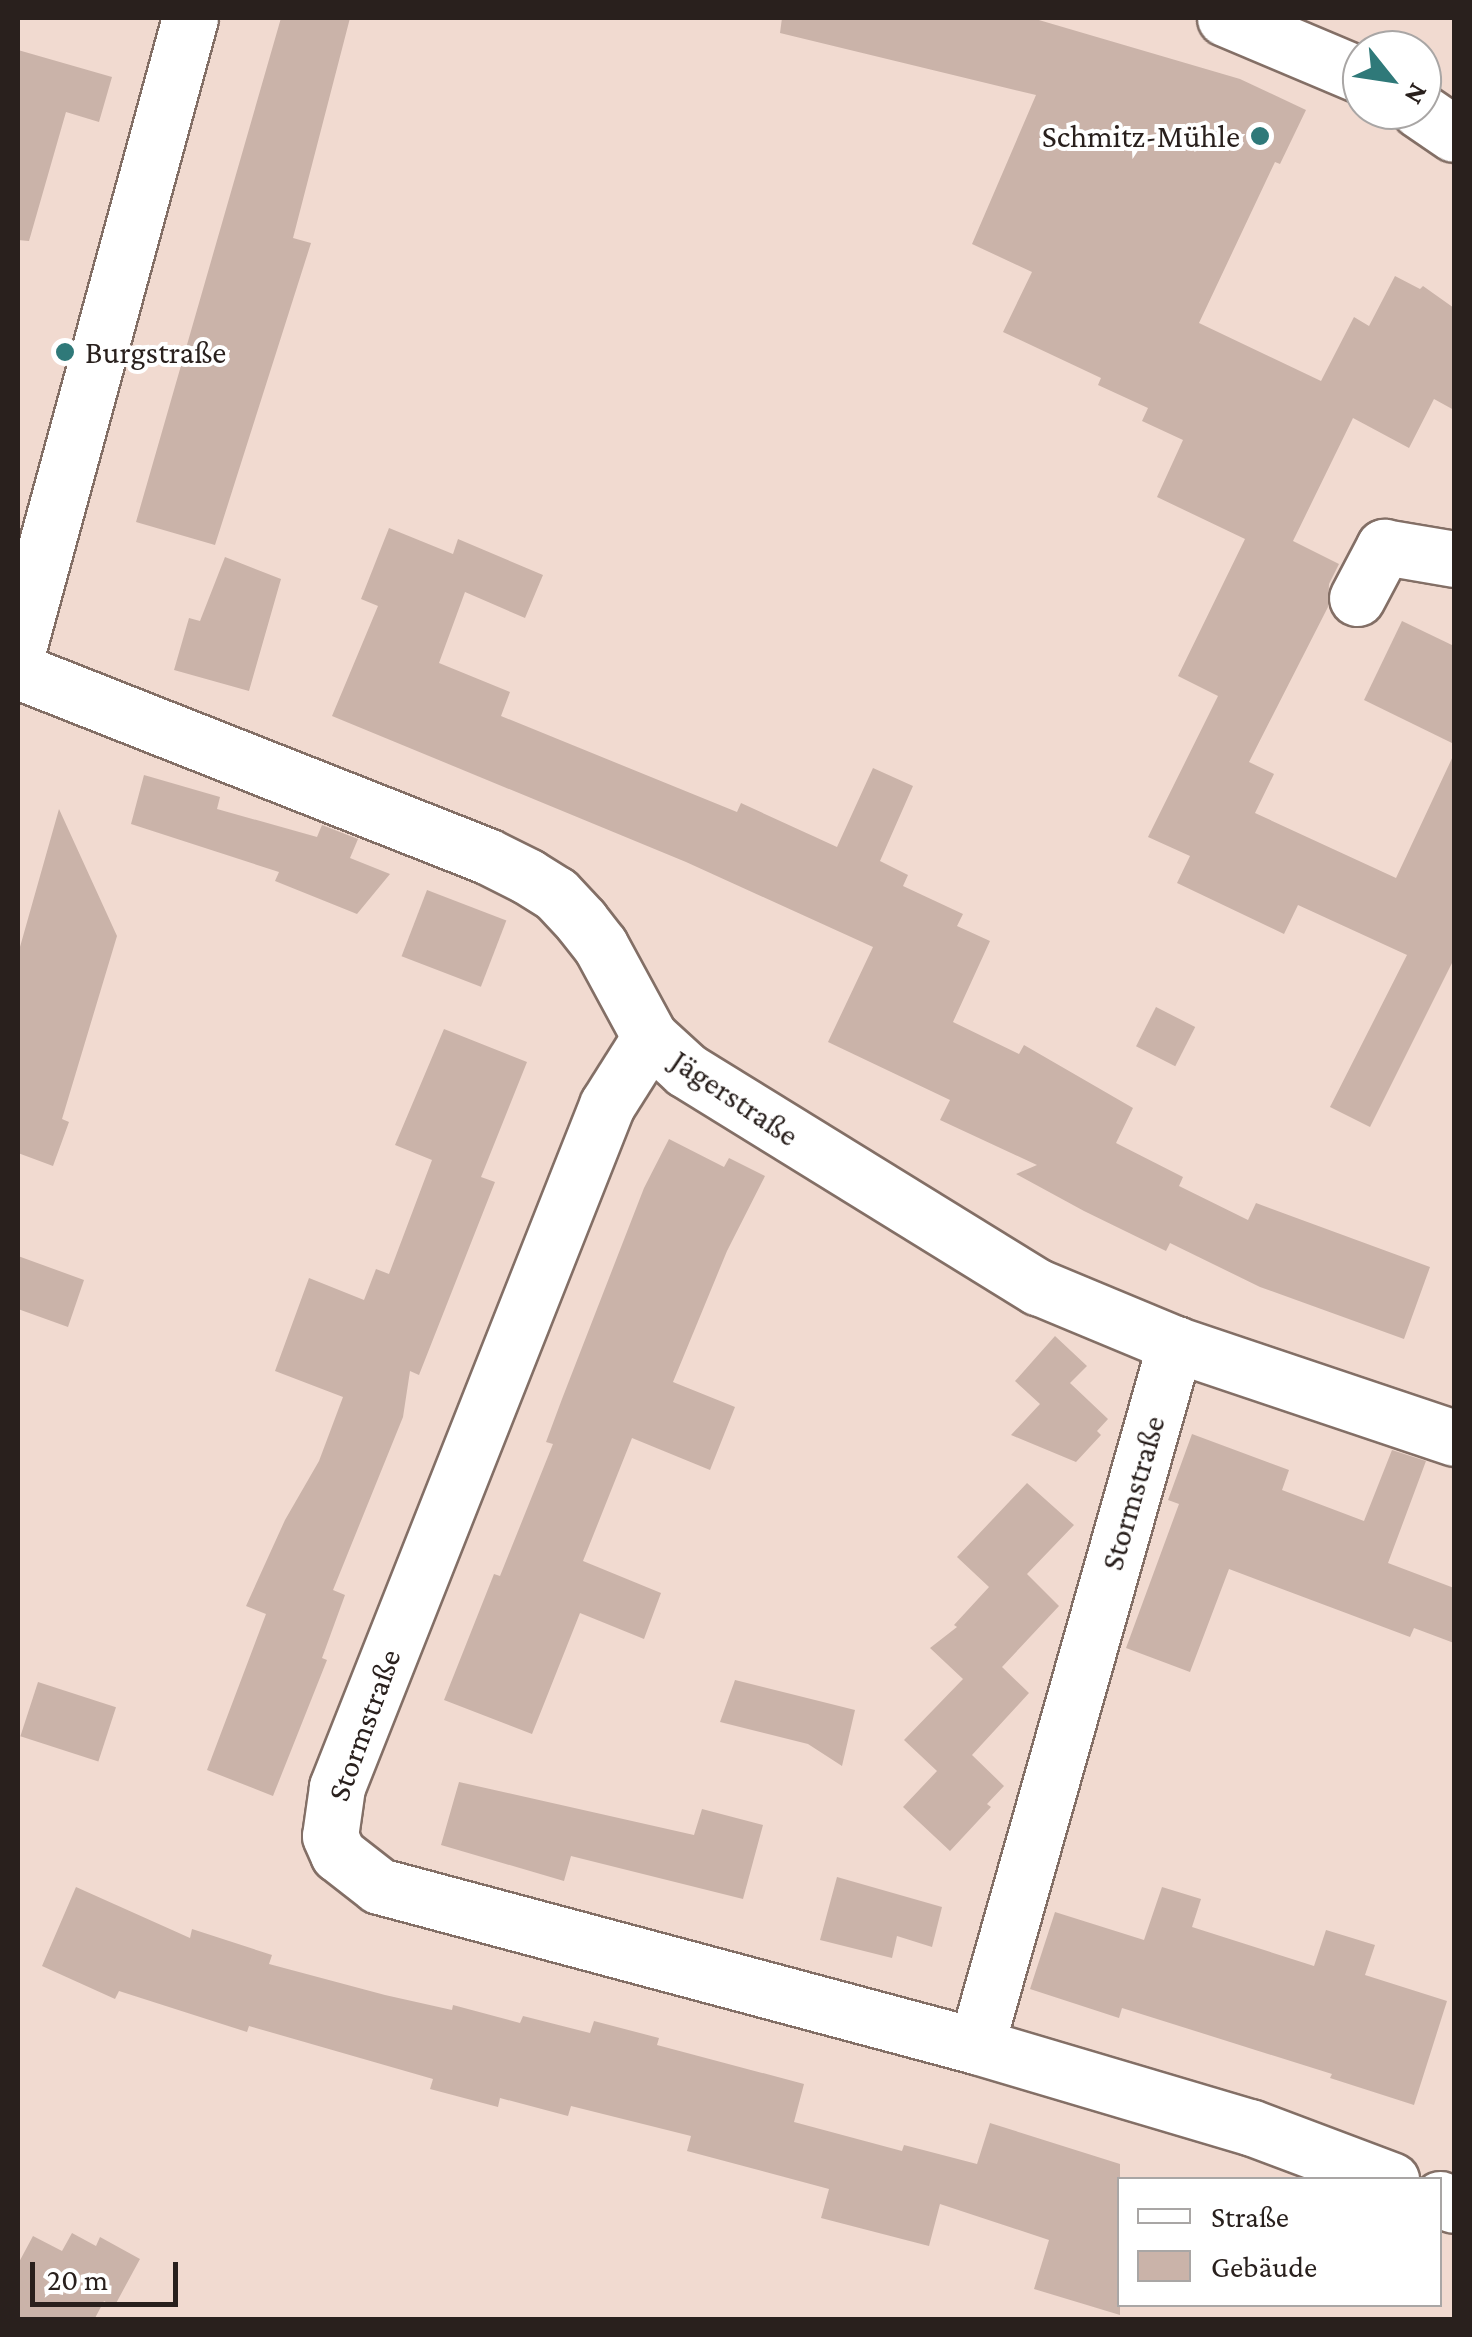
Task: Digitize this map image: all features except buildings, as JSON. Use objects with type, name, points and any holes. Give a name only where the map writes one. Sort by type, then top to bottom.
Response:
[{"type":"street","points":[[18,649],[190,18]]},
{"type":"street","points":[[1226,18],[1342,67]]},
{"type":"street","points":[[1357,598],[1384,548],[1454,559]]},
{"type":"street","name":"Jägerstraße","points":[[18,671],[487,856],[556,894],[600,945],[650,1038],[686,1070],[1038,1287],[1175,1344],[1454,1438]]},
{"type":"street","name":"Stormstraße","points":[[650,1038],[607,1105],[337,1788],[330,1836],[346,1864],[379,1886],[976,2046],[1250,2127],[1383,2177]]},
{"type":"street","name":"Stormstraße","points":[[976,2046],[1175,1344]]},
{"type":"place","name":"Schmitz-Mühle","points":[[1260,136]]},
{"type":"place","name":"Burgstraße","points":[[65,352]]}]
